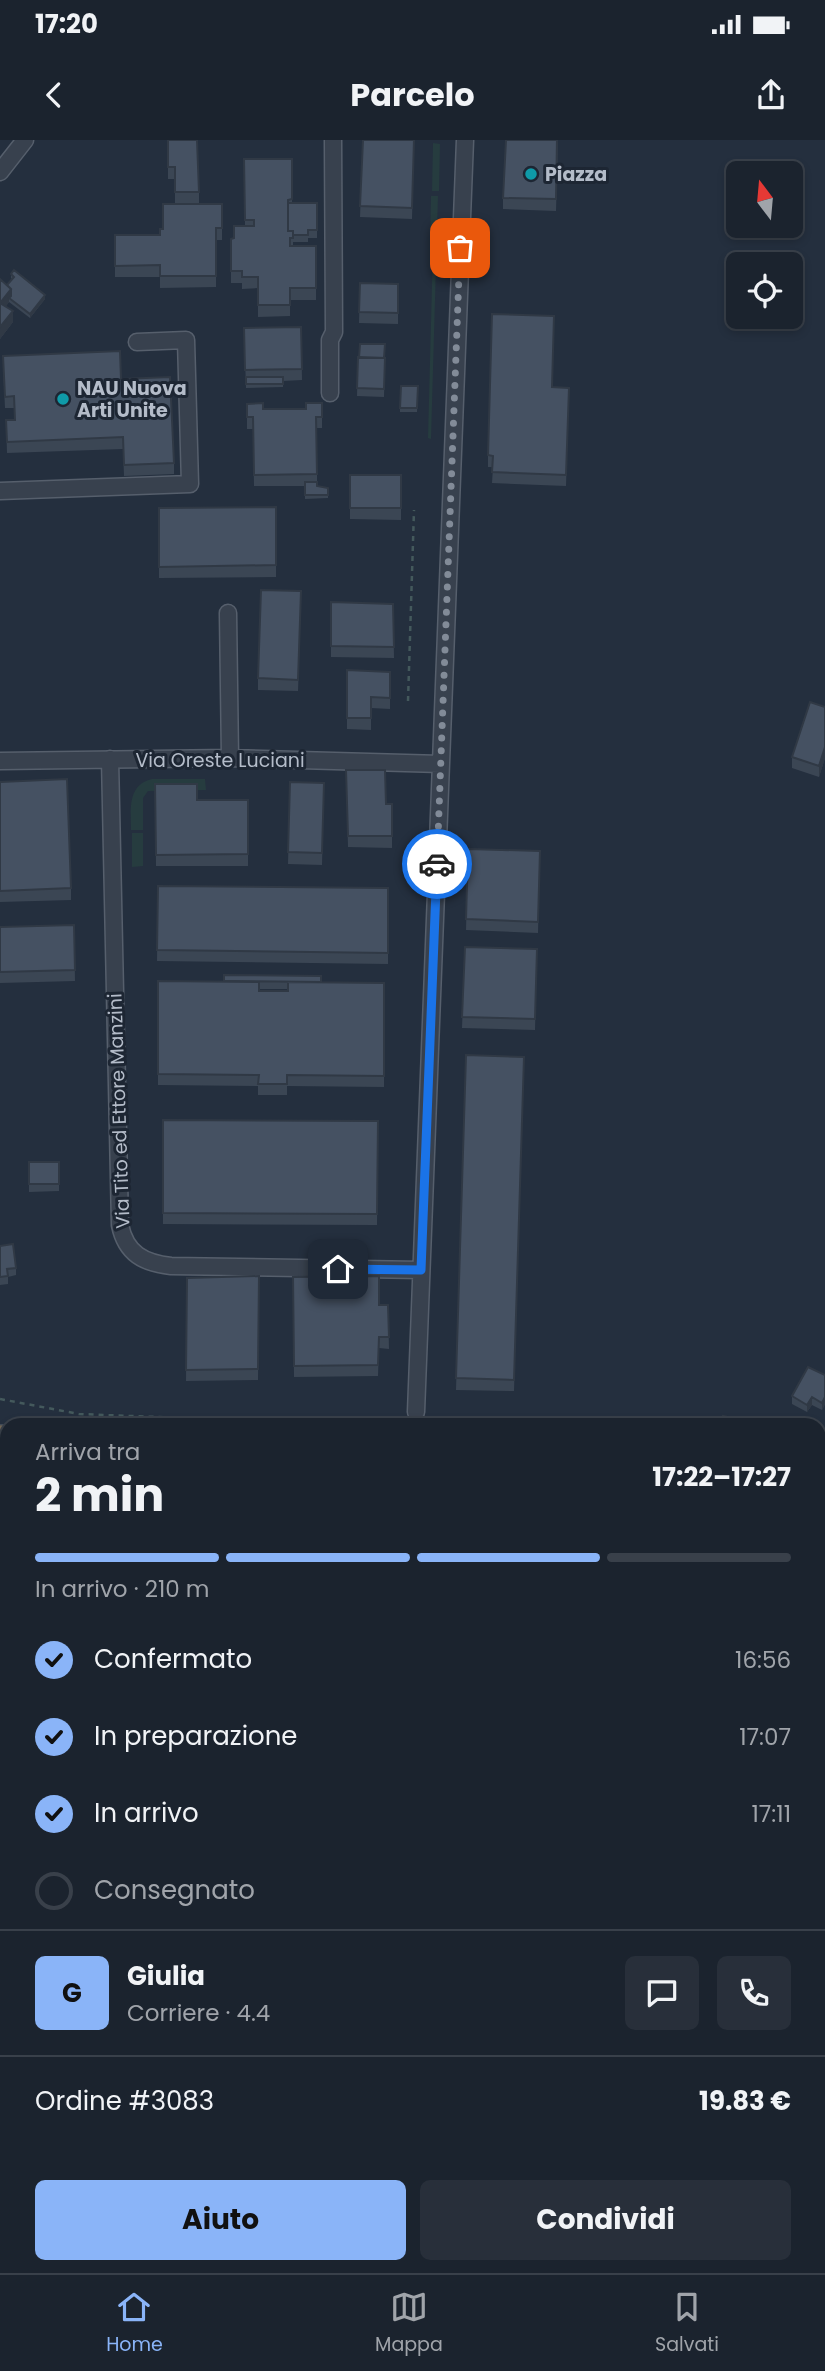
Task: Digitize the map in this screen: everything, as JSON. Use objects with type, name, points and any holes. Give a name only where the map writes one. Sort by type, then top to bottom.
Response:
[{"type":"street","points":[[0,172],[25,140]]},
{"type":"street","points":[[330,393],[330,340],[334,332],[333,140]]},
{"type":"street","points":[[416,1412],[465,140]]},
{"type":"street","points":[[0,491],[190,484],[186,340],[137,342]]},
{"type":"street","points":[[228,613],[230,758]]},
{"type":"street","name":"Via Oreste Luciani","points":[[0,761],[230,758],[441,764]]},
{"type":"street","name":"Via Tito ed Ettore Manzini","points":[[110,759],[120,1225],[126,1245],[150,1263],[171,1266],[421,1270]]},
{"type":"path","points":[[408,701],[414,510]]},
{"type":"path","points":[[0,1399],[79,1414],[184,1418]]},
{"type":"green space","points":[[433,143],[440,144],[439,191],[432,191]]},
{"type":"green space","points":[[431,196],[438,196],[431,439],[428,438],[433,246],[430,245]]},
{"type":"green space","points":[[152,779],[205,779],[206,790],[148,791],[143,798],[143,830],[131,830],[134,792],[144,782]]},
{"type":"green space","points":[[132,833],[143,833],[143,866],[132,867]]},
{"type":"building","points":[[168,140],[197,140],[199,192],[175,192],[175,167],[168,167]]},
{"type":"building","points":[[363,140],[414,140],[412,208],[360,206]]},
{"type":"building","name":"Piazza","points":[[506,140],[557,140],[556,199],[503,198]]},
{"type":"building","points":[[244,159],[292,159],[292,199],[288,200],[288,231],[293,231],[290,246],[316,246],[316,288],[290,288],[290,305],[258,305],[258,277],[242,277],[242,271],[231,271],[231,239],[234,238],[234,226],[254,226],[254,220],[245,220]]},
{"type":"building","points":[[288,203],[317,203],[317,230],[308,230],[308,235],[293,235],[293,231],[288,231]]},
{"type":"building","points":[[163,204],[222,204],[222,228],[216,228],[216,276],[160,276],[160,265],[115,266],[115,235],[160,235],[160,229],[163,229]]},
{"type":"building","points":[[14,270],[45,295],[30,314],[9,298],[11,289],[7,285],[14,277],[11,274]]},
{"type":"building","points":[[0,279],[11,289],[0,303]]},
{"type":"building","points":[[360,283],[398,284],[398,313],[359,312]]},
{"type":"building","points":[[0,303],[13,311],[0,327]]},
{"type":"building","points":[[492,314],[554,316],[552,387],[569,388],[566,475],[492,472],[493,456],[488,455]]},
{"type":"building","points":[[301,327],[302,369],[245,370],[244,328]]},
{"type":"building","points":[[360,344],[385,344],[384,358],[359,358]]},
{"type":"building","points":[[120,351],[121,379],[170,377],[174,463],[124,465],[123,437],[7,442],[6,420],[15,420],[14,396],[5,397],[3,356]]},
{"type":"building","points":[[358,357],[385,358],[384,389],[357,388]]},
{"type":"building","points":[[246,377],[283,377],[283,384],[246,384]]},
{"type":"building","points":[[401,386],[418,386],[417,408],[400,408]]},
{"type":"building","points":[[263,403],[263,409],[306,409],[306,403],[322,403],[322,417],[316,417],[317,474],[254,475],[253,417],[247,417],[247,404]]},
{"type":"building","points":[[350,475],[401,475],[401,508],[350,508]]},
{"type":"building","points":[[305,482],[317,482],[317,486],[328,488],[328,495],[305,495]]},
{"type":"building","points":[[276,507],[276,565],[159,567],[159,508]]},
{"type":"building","points":[[261,590],[301,591],[298,680],[258,678]]},
{"type":"building","points":[[331,602],[393,604],[394,647],[331,646]]},
{"type":"building","points":[[347,670],[390,672],[390,698],[371,697],[371,718],[347,718]]},
{"type":"building","points":[[810,702],[825,707],[825,747],[819,766],[792,757]]},
{"type":"building","points":[[346,770],[385,770],[386,804],[392,804],[392,836],[348,836]]},
{"type":"building","points":[[67,779],[71,888],[0,891],[0,782]]},
{"type":"building","points":[[290,782],[324,783],[322,853],[288,852]]},
{"type":"building","points":[[155,784],[197,784],[197,800],[248,800],[248,854],[156,855]]},
{"type":"building","points":[[468,849],[540,851],[538,922],[466,919]]},
{"type":"building","points":[[158,886],[388,888],[388,953],[157,950]]},
{"type":"building","points":[[74,925],[75,970],[0,972],[0,927]]},
{"type":"building","points":[[465,947],[537,949],[535,1019],[462,1017]]},
{"type":"building","points":[[224,975],[321,976],[321,982],[224,981]]},
{"type":"building","points":[[158,981],[259,982],[259,991],[288,991],[288,982],[384,983],[384,1076],[287,1075],[287,1084],[258,1084],[259,1075],[158,1074]]},
{"type":"building","points":[[466,1055],[524,1057],[514,1380],[456,1378]]},
{"type":"building","points":[[163,1120],[378,1121],[377,1214],[163,1213]]},
{"type":"building","points":[[29,1162],[59,1162],[59,1184],[29,1184]]},
{"type":"building","points":[[13,1244],[16,1268],[7,1269],[8,1276],[0,1277],[0,1246]]},
{"type":"building","points":[[259,1276],[258,1369],[186,1370],[187,1278]]},
{"type":"building","points":[[379,1276],[379,1305],[388,1305],[389,1337],[379,1337],[378,1365],[294,1366],[293,1277]]},
{"type":"building","points":[[808,1367],[825,1375],[825,1397],[822,1403],[812,1397],[807,1405],[792,1396]]},
{"type":"way so far","points":[[437,864],[460,248]]},
{"type":"place","name":"Piazza","points":[[531,174]]},
{"type":"place","name":"NAU Nuova Arti Unite","points":[[63,399]]},
{"type":"route","points":[[338,1269],[421,1270],[437,864]]}]
